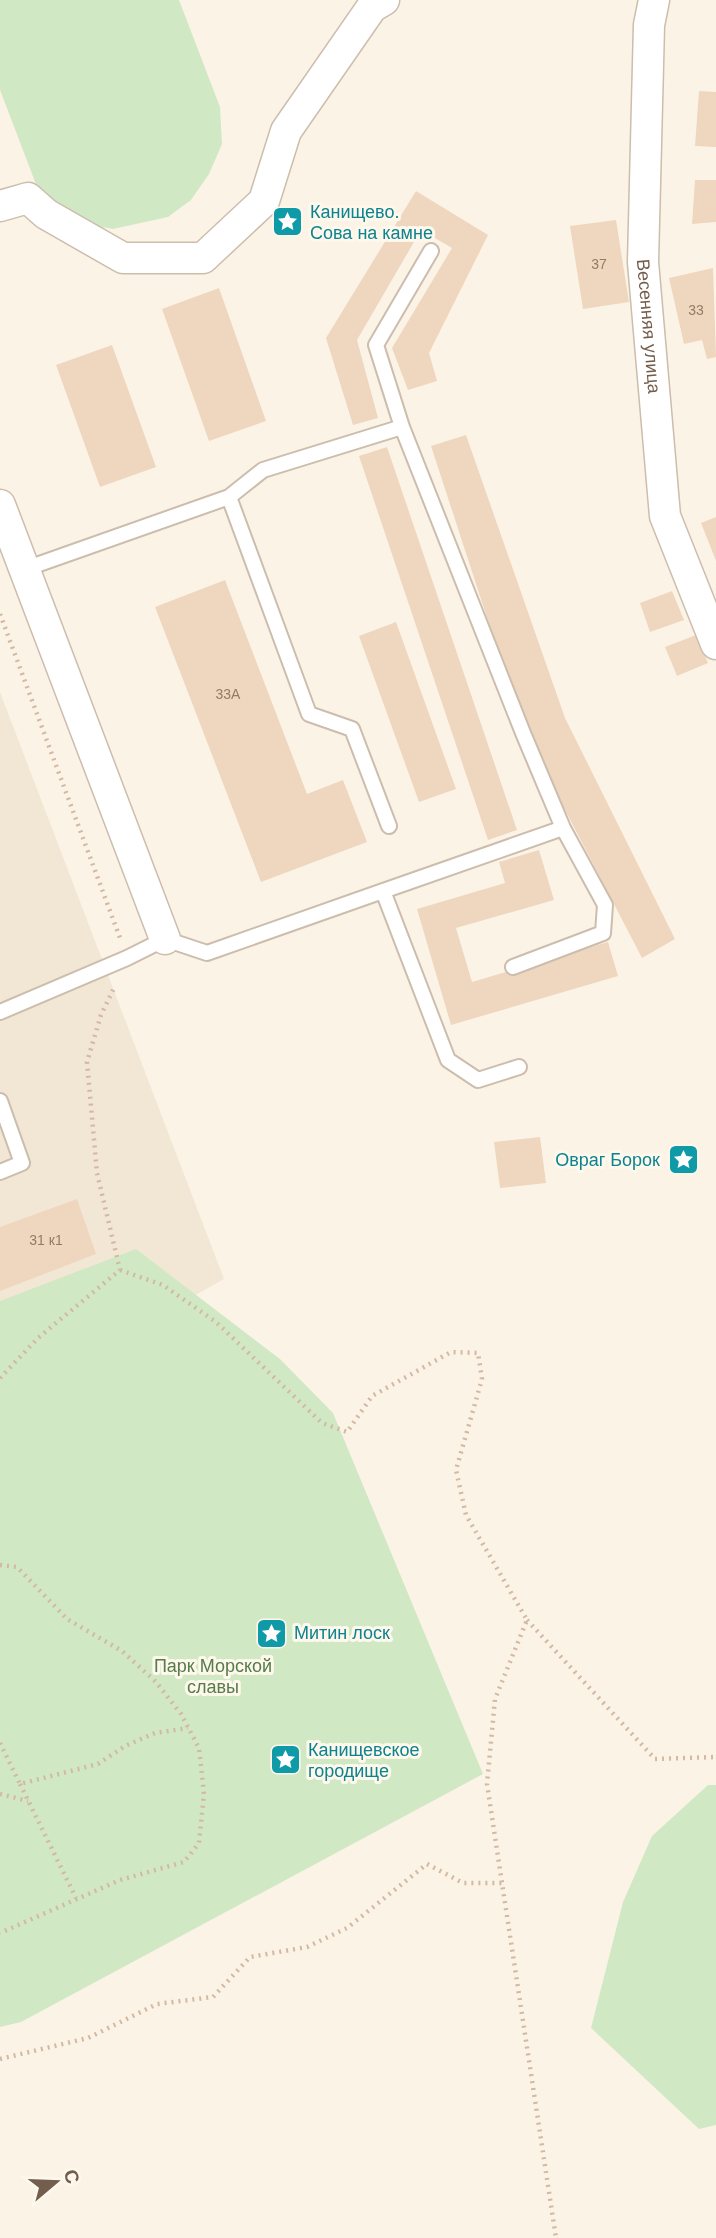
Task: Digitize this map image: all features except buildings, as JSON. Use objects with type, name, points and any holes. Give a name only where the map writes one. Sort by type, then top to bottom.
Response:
[{"type":"street","points":[[0,206],[28,198],[46,214],[123,258],[203,258],[264,201],[285,131],[364,17],[372,7],[384,0]]},
{"type":"street","name":"Весенняя улица","points":[[654,0],[649,25],[643,262],[665,516],[716,644]]},
{"type":"street","points":[[0,505],[165,939]]},
{"type":"lane","points":[[431,251],[376,345],[402,427],[564,828],[605,905],[603,933],[513,967]]},
{"type":"lane","points":[[25,569],[229,497],[263,470],[402,427]]},
{"type":"lane","points":[[229,497],[309,714],[352,729],[389,826]]},
{"type":"lane","points":[[0,1012],[165,939],[207,953],[564,828]]},
{"type":"lane","points":[[383,891],[448,1060],[478,1080],[519,1067]]},
{"type":"lane","points":[[0,1101],[22,1163],[0,1172]]},
{"type":"path","points":[[0,614],[127,958],[101,1015],[87,1062],[97,1173],[120,1270]]},
{"type":"path","points":[[0,1378],[38,1338],[120,1270]]},
{"type":"path","points":[[120,1270],[163,1285],[216,1322],[322,1423],[347,1432],[372,1396],[451,1352],[478,1353],[482,1379],[456,1470],[466,1516],[527,1620],[655,1759],[716,1757]]},
{"type":"path","points":[[0,1566],[17,1567],[67,1619],[122,1651],[156,1682],[199,1748],[204,1794],[199,1843],[184,1862],[120,1880],[0,1933]]},
{"type":"path","points":[[527,1620],[495,1699],[487,1784],[556,2238]]},
{"type":"path","points":[[20,1784],[98,1764],[125,1746],[155,1733],[188,1728]]},
{"type":"path","points":[[0,1743],[76,1898]]},
{"type":"path","points":[[0,1794],[29,1801]]},
{"type":"path","points":[[0,2059],[88,2038],[157,2004],[213,1997],[250,1957],[307,1947],[346,1928],[426,1864],[463,1883],[502,1883]]},
{"type":"shaded area","points":[[0,692],[224,1279],[0,1405]]},
{"type":"green space","points":[[0,0],[179,0],[220,107],[222,144],[209,174],[191,200],[168,217],[113,229],[85,224],[55,211],[37,187],[0,90]]},
{"type":"green space","name":"Парк Морской славы","points":[[136,1249],[280,1359],[333,1413],[483,1774],[21,2022],[0,2027],[0,1301]]},
{"type":"green space","points":[[708,1785],[716,1785],[716,2125],[699,2129],[591,2028],[623,1902],[652,1836]]},
{"type":"place","name":"Канищево. Сова на камне","points":[[287,222]]},
{"type":"place","name":"Овраг Борок","points":[[683,1160]]},
{"type":"place","name":"Митин лоск","points":[[271,1633]]},
{"type":"place","name":"Канищевское городище","points":[[285,1760]]}]
